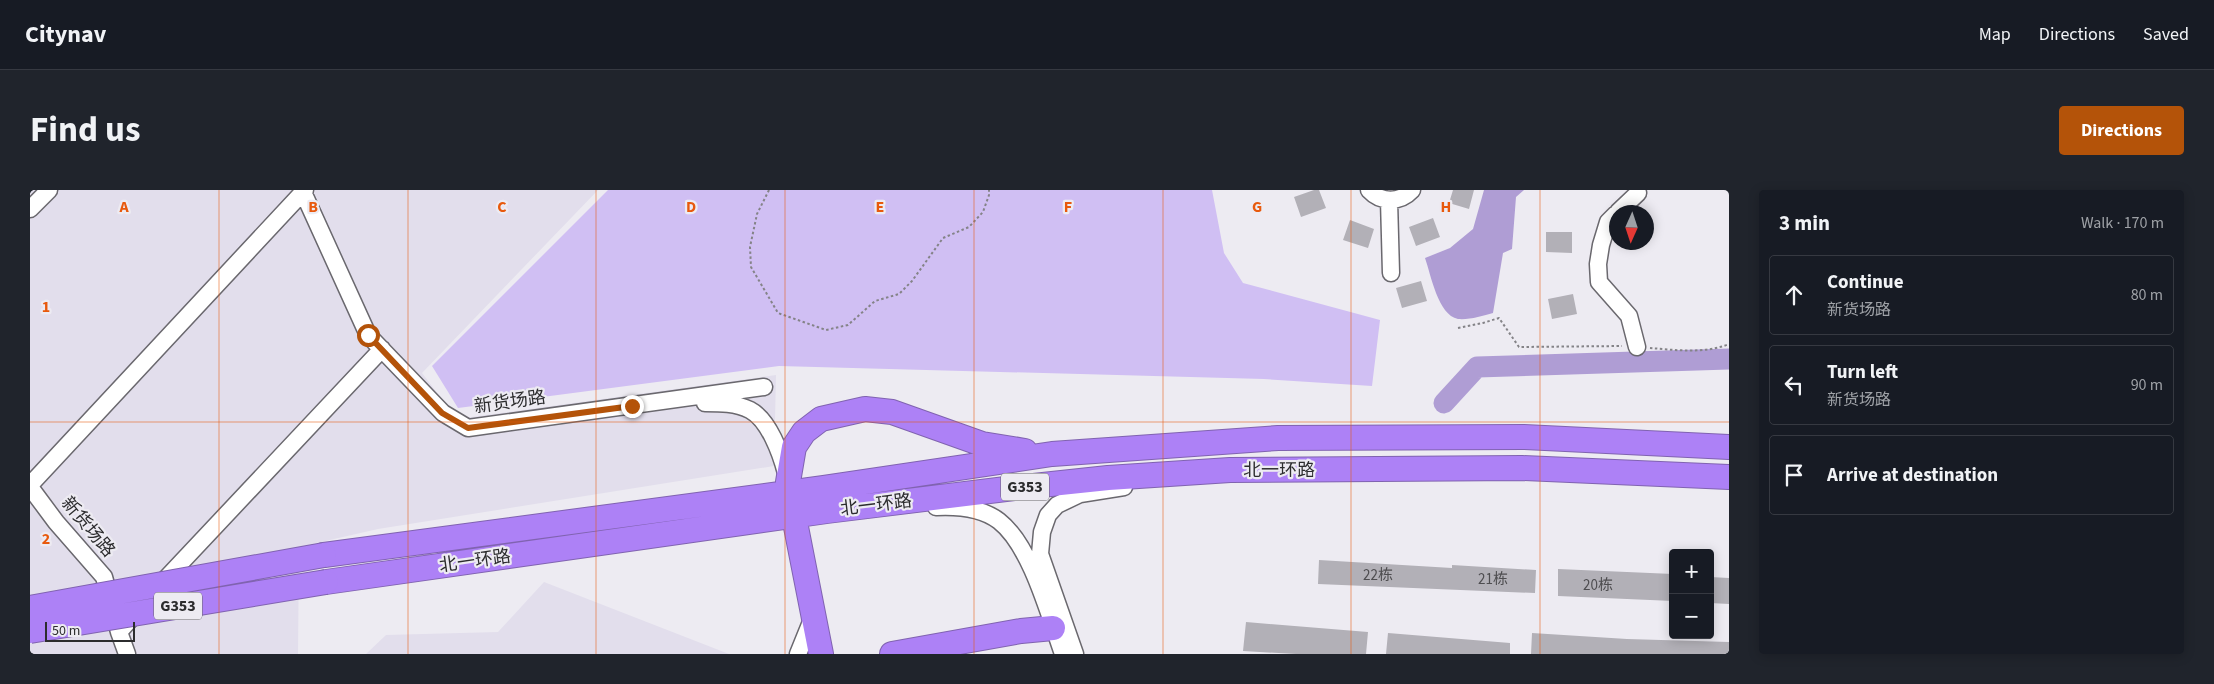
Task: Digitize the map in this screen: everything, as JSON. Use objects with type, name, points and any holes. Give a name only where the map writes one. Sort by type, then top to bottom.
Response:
[{"type":"highway","points":[[788,482],[794,447],[804,432],[821,419],[865,409],[892,412],[982,444],[1052,454]]},
{"type":"highway","name":"北一环路","points":[[30,608],[324,555],[814,489],[1052,454],[1288,438],[1524,436],[1728,447]]},
{"type":"highway","name":"北一环路","points":[[30,631],[326,582],[827,512],[1108,478],[1230,470],[1522,468],[1729,477]]},
{"type":"highway","points":[[796,528],[821,654]]},
{"type":"highway","points":[[892,654],[1021,631],[1060,627]]},
{"type":"street","points":[[30,209],[49,190]]},
{"type":"street","points":[[1369,190],[1381,199],[1389,200],[1399,199],[1412,190]]},
{"type":"street","points":[[30,486],[304,191]]},
{"type":"street","name":"新货场路","points":[[304,191],[368,335],[442,413],[468,428],[764,387]]},
{"type":"street","points":[[1625,205],[1638,191]]},
{"type":"street","points":[[1389,200],[1391,273]]},
{"type":"street","points":[[1609,221],[1601,245],[1598,264],[1599,282],[1629,316],[1637,347]]},
{"type":"street","points":[[119,632],[179,564],[382,349]]},
{"type":"street","points":[[632,406],[723,403],[752,410],[760,418],[781,454],[788,482]]},
{"type":"street","points":[[1063,654],[1060,627],[1040,554],[1042,532],[1048,515],[1056,505],[1080,494],[1230,470]]},
{"type":"street","name":"新货场路","points":[[30,486],[56,522],[104,577],[127,654]]},
{"type":"street","points":[[827,512],[954,506],[981,512],[997,520],[1012,533],[1026,555],[1075,654]]},
{"type":"street","points":[[798,654],[814,617]]},
{"type":"path","points":[[769,190],[757,214],[750,247],[751,267],[778,313],[826,330],[848,325],[875,301],[899,294],[912,281],[943,238],[969,227],[983,212],[989,190]]},
{"type":"path","points":[[1458,328],[1499,318],[1519,347],[1637,347],[1682,350],[1721,348],[1729,344]]},
{"type":"shaded area","points":[[30,190],[598,190],[422,373],[457,419],[776,375],[774,466],[378,529],[299,547],[298,654],[30,654]]},
{"type":"shaded area","points":[[608,190],[1212,190],[1224,253],[1243,283],[1380,320],[1372,386],[1264,379],[779,366],[458,408],[432,366]]},
{"type":"shaded area","points":[[1484,190],[1524,190],[1516,197],[1512,249],[1503,253],[1493,313],[1458,319],[1451,316],[1440,302],[1425,258],[1450,248],[1473,229]]},
{"type":"shaded area","points":[[544,582],[729,654],[366,654],[386,635],[498,632]]},
{"type":"building","points":[[1319,190],[1326,208],[1301,217],[1294,197]]},
{"type":"building","points":[[1453,190],[1474,190],[1469,209],[1449,203]]},
{"type":"building","points":[[1433,218],[1440,237],[1416,246],[1409,227]]},
{"type":"building","points":[[1350,220],[1374,229],[1368,248],[1343,240]]},
{"type":"building","points":[[1546,232],[1572,232],[1572,253],[1546,252]]},
{"type":"building","points":[[1421,281],[1427,301],[1402,308],[1396,288]]},
{"type":"building","points":[[1573,294],[1577,314],[1552,319],[1548,299]]},
{"type":"building","points":[[1319,560],[1452,568],[1452,565],[1536,570],[1535,593],[1318,584]]},
{"type":"building","points":[[1558,569],[1669,574],[1669,601],[1558,596]]},
{"type":"building","points":[[1714,577],[1729,578],[1729,604],[1714,603]]},
{"type":"building","points":[[1246,622],[1368,632],[1366,654],[1296,654],[1243,651]]},
{"type":"building","points":[[1388,633],[1510,643],[1510,654],[1386,654]]},
{"type":"building","points":[[1532,633],[1627,639],[1729,642],[1729,654],[1531,654]]},
{"type":"waterway","points":[[1444,403],[1477,367],[1729,359]]},
{"type":"route","points":[[368,335],[442,413],[468,428],[632,406]]}]
